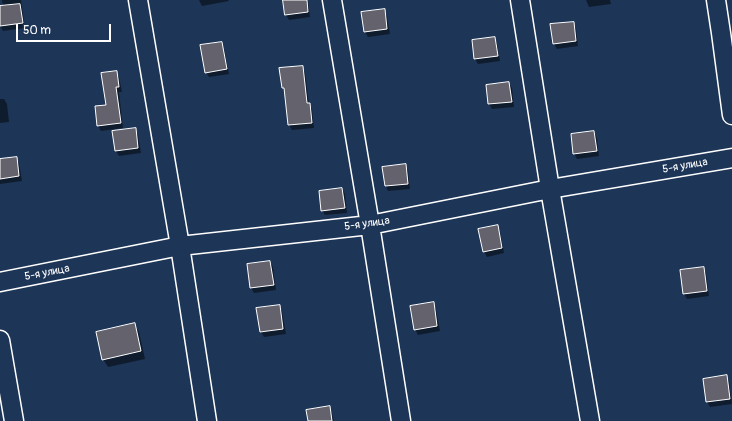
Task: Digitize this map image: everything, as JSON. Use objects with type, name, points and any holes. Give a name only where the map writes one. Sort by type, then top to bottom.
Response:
[{"type":"street","points":[[138,0],[180,246],[206,421]]},
{"type":"street","points":[[332,0],[401,421]]},
{"type":"street","points":[[520,0],[550,189],[590,421]]},
{"type":"street","points":[[716,0],[732,115]]},
{"type":"street","name":"5-я улица","points":[[0,282],[180,246],[370,225],[550,189],[732,158]]},
{"type":"street","points":[[0,340],[14,421]]},
{"type":"building","points":[[283,0],[307,0],[308,12],[285,15]]},
{"type":"building","points":[[20,4],[23,23],[0,26],[0,6]]},
{"type":"building","points":[[385,9],[387,29],[364,32],[361,12]]},
{"type":"building","points":[[574,22],[576,41],[553,44],[550,24]]},
{"type":"building","points":[[495,37],[498,56],[474,59],[472,40]]},
{"type":"building","points":[[222,42],[227,69],[205,73],[200,45]]},
{"type":"building","points":[[303,66],[307,103],[310,103],[312,123],[288,125],[284,88],[282,88],[279,68]]},
{"type":"building","points":[[117,71],[119,87],[116,87],[121,123],[97,126],[95,106],[106,105],[101,73]]},
{"type":"building","points":[[509,82],[512,102],[488,104],[486,85]]},
{"type":"building","points":[[136,128],[138,148],[115,151],[112,131]]},
{"type":"building","points":[[594,131],[597,151],[573,154],[571,134]]},
{"type":"building","points":[[17,157],[19,176],[0,179],[0,159]]},
{"type":"building","points":[[406,164],[408,184],[385,186],[382,167]]},
{"type":"building","points":[[342,188],[345,208],[321,211],[319,191]]},
{"type":"building","points":[[498,225],[502,248],[483,252],[478,229]]},
{"type":"building","points":[[270,261],[274,285],[250,288],[247,264]]},
{"type":"building","points":[[704,267],[707,291],[683,294],[680,270]]},
{"type":"building","points":[[434,302],[437,326],[414,330],[410,306]]},
{"type":"building","points":[[280,305],[283,329],[260,332],[256,308]]},
{"type":"building","points":[[135,323],[141,351],[102,360],[96,332]]},
{"type":"building","points":[[727,375],[730,399],[706,402],[703,379]]},
{"type":"building","points":[[330,406],[332,421],[308,421],[306,410]]}]
